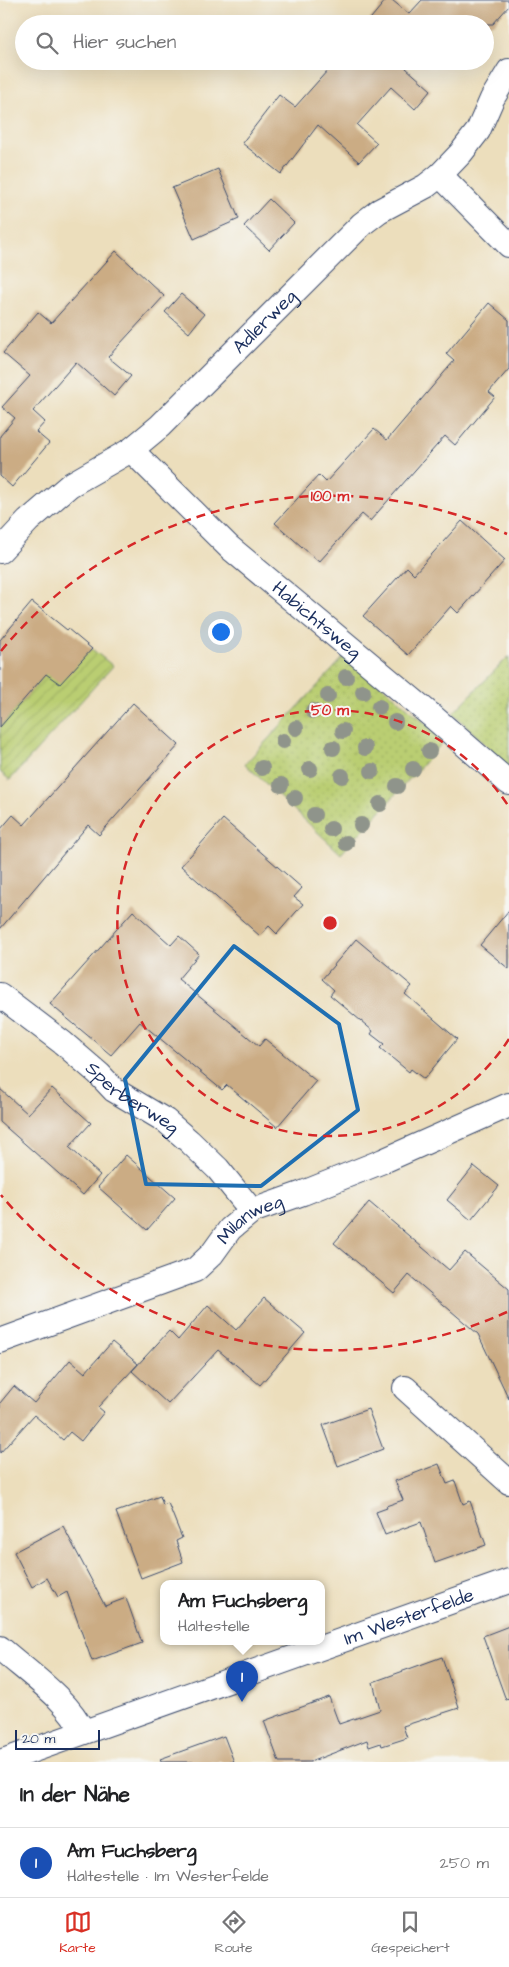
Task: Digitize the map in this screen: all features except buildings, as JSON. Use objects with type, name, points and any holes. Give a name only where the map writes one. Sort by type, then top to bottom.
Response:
[{"type":"street","name":"Adlerweg","points":[[0,551],[28,521],[70,484],[131,450],[167,420],[362,224],[379,211],[426,186],[440,175],[461,153],[478,131],[508,73]]},
{"type":"street","points":[[440,175],[509,245]]},
{"type":"street","name":"Habichtsweg","points":[[131,450],[230,547],[509,783]]},
{"type":"street","name":"Sperberweg","points":[[3,1005],[63,1043],[99,1074],[114,1090],[166,1121],[218,1169],[252,1211]]},
{"type":"street","name":"Milanweg","points":[[0,1341],[195,1270],[212,1254],[230,1229],[252,1211],[383,1161],[509,1105]]},
{"type":"street","points":[[405,1388],[509,1482]]},
{"type":"street","name":"Im Westerfelde","points":[[0,1762],[509,1582]]},
{"type":"street","points":[[0,1648],[66,1706],[84,1732]]},
{"type":"highlighted area","points":[[234,946],[339,1024],[358,1110],[261,1186],[146,1184],[125,1079]]},
{"type":"green space","points":[[92,649],[113,666],[10,780],[0,772],[0,727],[66,650]]},
{"type":"green space","points":[[346,655],[445,740],[341,854],[245,764]]},
{"type":"green space","points":[[509,656],[509,767],[453,713]]},
{"type":"place","name":"Am Fuchsberg","points":[[242,1702]]}]
